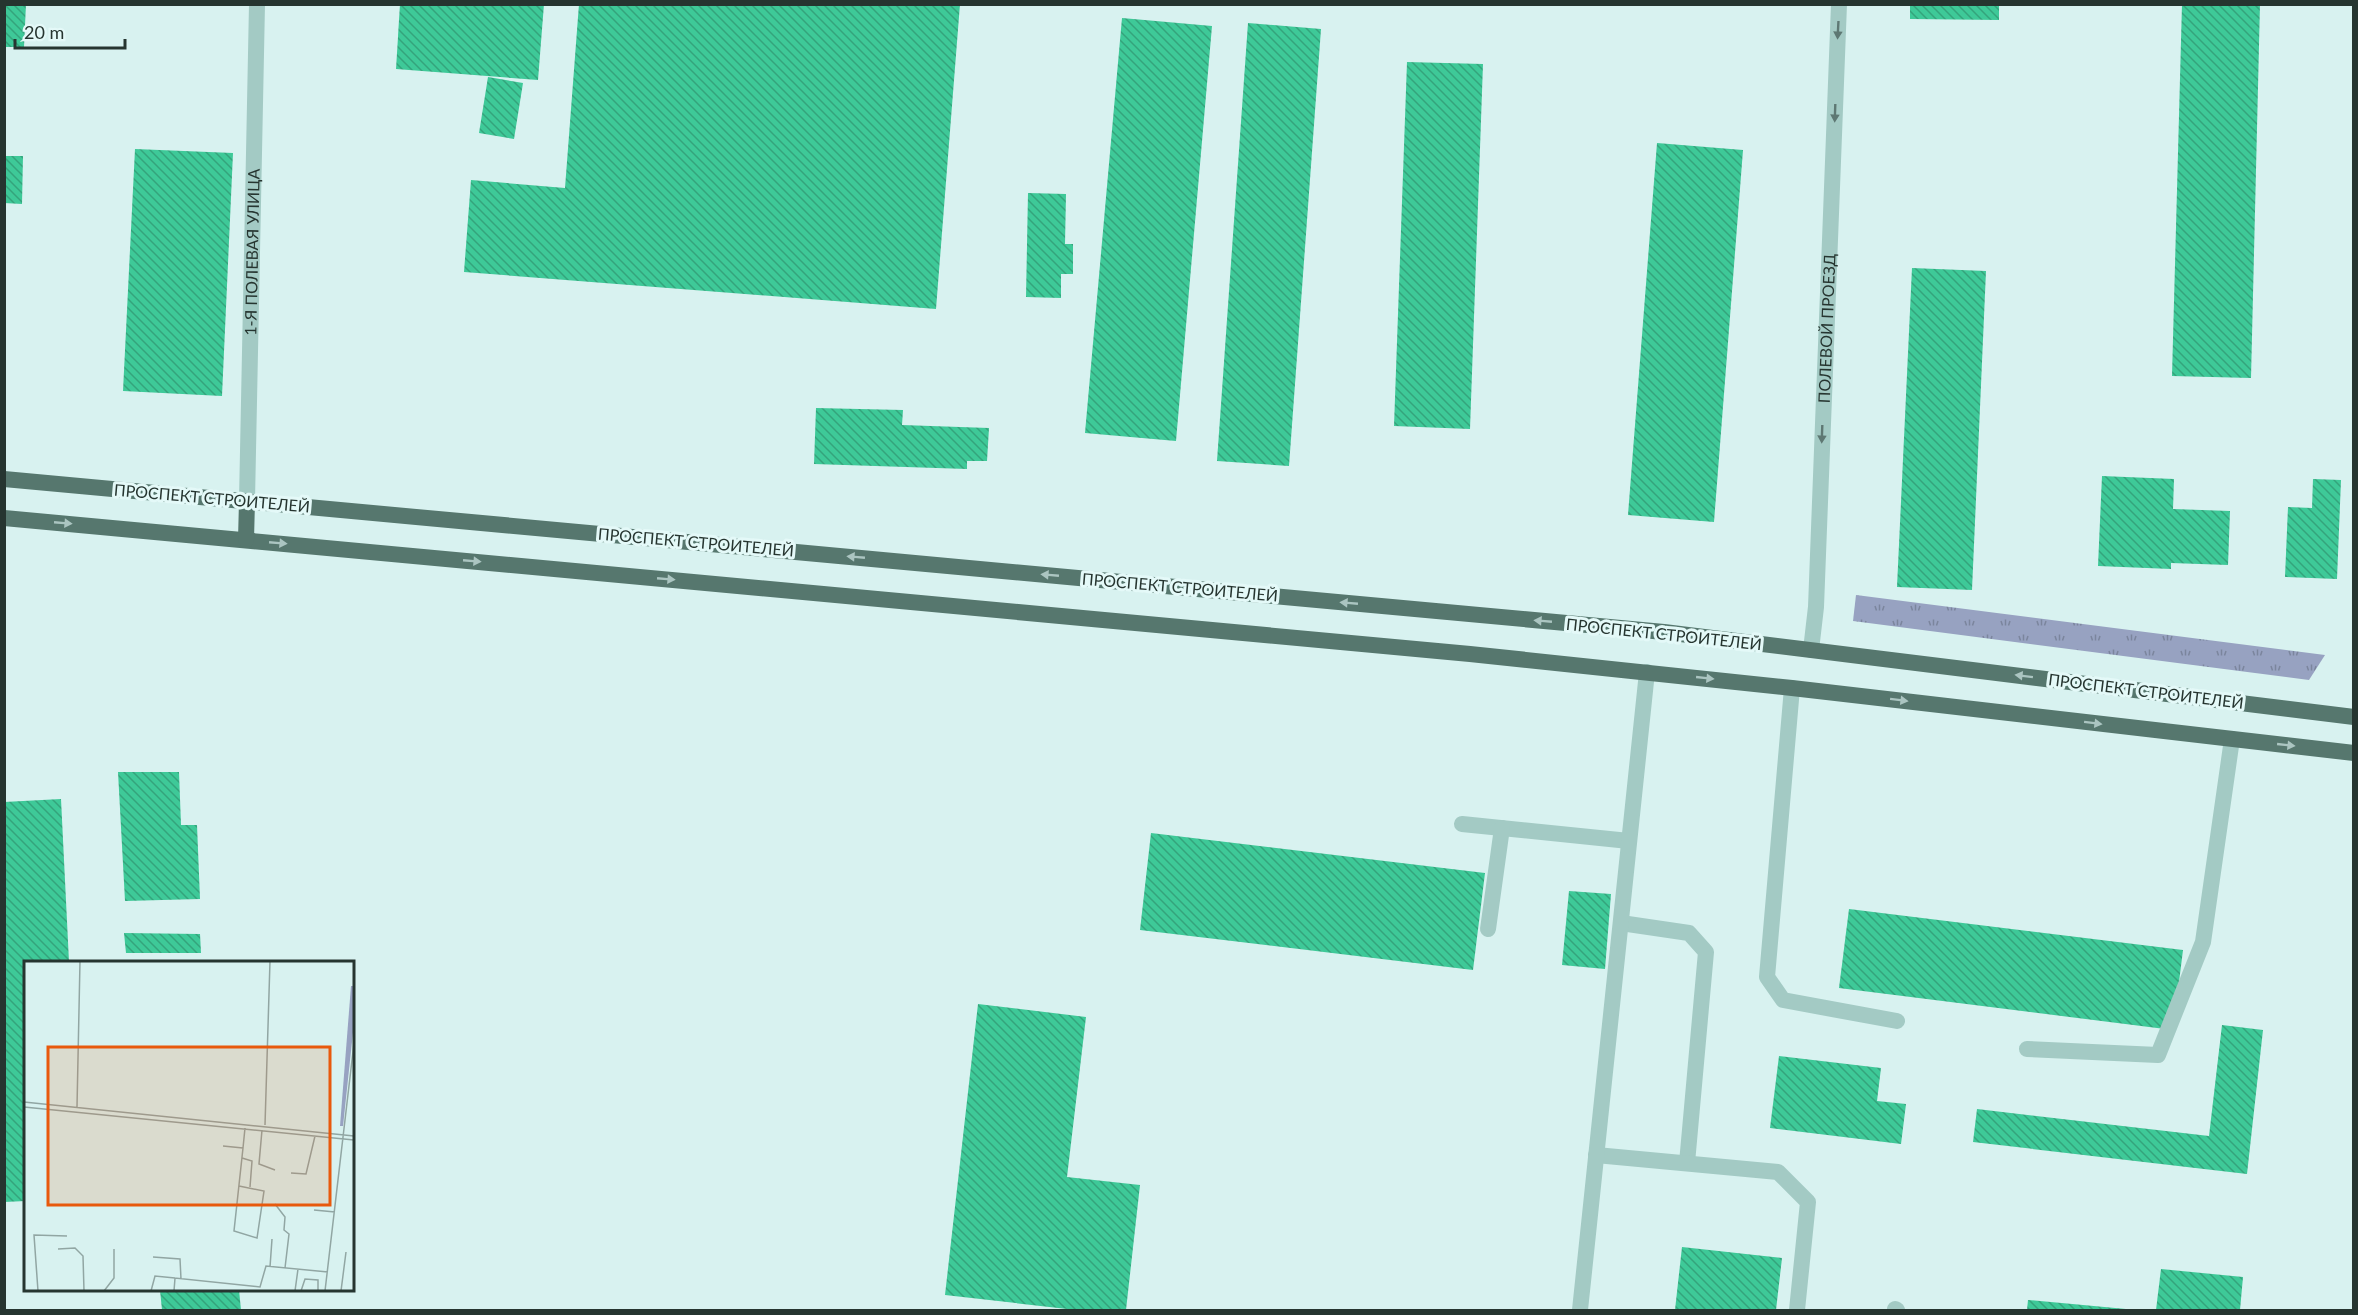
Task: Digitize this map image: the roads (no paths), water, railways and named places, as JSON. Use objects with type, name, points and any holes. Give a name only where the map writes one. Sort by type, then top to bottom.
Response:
[{"type":"main road","name":"ПРОСПЕКТ СТРОИТЕЛЕЙ","points":[[4,479],[1664,632],[2354,717]]},
{"type":"main road","points":[[246,540],[247,501]]},
{"type":"main road","points":[[4,518],[1647,672],[2354,753]]},
{"type":"street","name":"1-Я ПОЛЕВАЯ УЛИЦА","points":[[247,501],[257,4]]},
{"type":"street","name":"ПОЛЕВОЙ ПРОЕЗД","points":[[1811,650],[1816,607],[1839,4]]},
{"type":"street","points":[[1580,1311],[1647,672]]},
{"type":"street","points":[[1792,688],[1767,977],[1783,1000],[1897,1021]]},
{"type":"street","points":[[2027,1049],[2158,1055],[2204,942],[2232,739]]},
{"type":"street","points":[[1462,824],[1629,841]]},
{"type":"street","points":[[1488,929],[1502,828]]},
{"type":"street","points":[[1621,923],[1689,933],[1706,952],[1687,1163]]},
{"type":"street","points":[[1596,1155],[1778,1172],[1808,1202],[1797,1311]]}]
